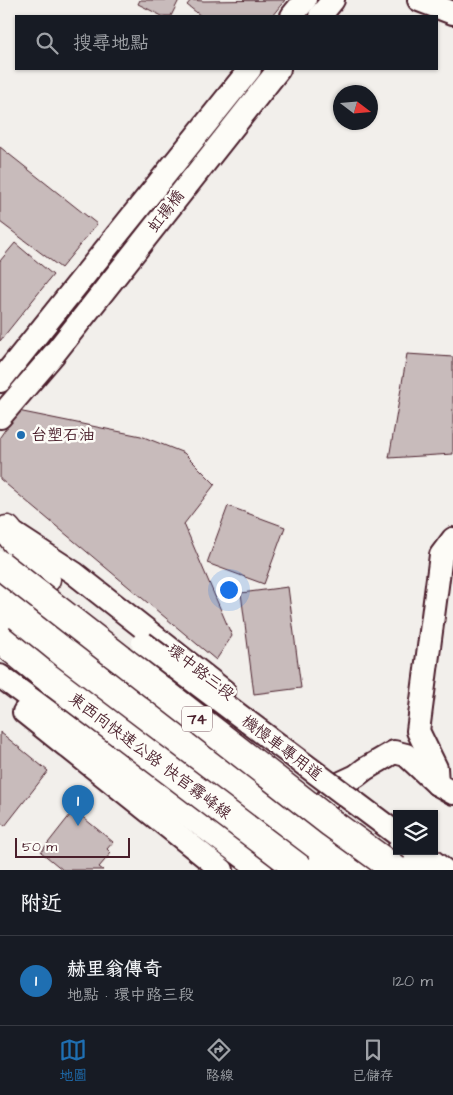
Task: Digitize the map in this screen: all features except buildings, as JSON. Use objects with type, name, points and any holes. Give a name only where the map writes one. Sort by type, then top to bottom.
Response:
[{"type":"highway","name":"74","points":[[4,528],[46,579],[393,845]]},
{"type":"highway","name":"74","points":[[0,565],[331,823],[396,870]]},
{"type":"highway","name":"東西向快速公路 快官霧峰線","points":[[0,639],[48,678],[301,870]]},
{"type":"highway","points":[[0,660],[269,870]]},
{"type":"highway","points":[[299,834],[360,870]]},
{"type":"highway","points":[[407,855],[427,870]]},
{"type":"street","points":[[293,15],[305,0]]},
{"type":"street","points":[[321,15],[333,0]]},
{"type":"street","points":[[418,0],[453,13]]},
{"type":"street","name":"虹揚橋","points":[[0,381],[249,70]]},
{"type":"street","name":"虹揚橋","points":[[0,417],[54,354],[277,70]]},
{"type":"street","name":"環中路三段","points":[[4,528],[74,572],[393,822]]},
{"type":"street","points":[[445,788],[418,731],[441,555],[453,539]]},
{"type":"street","name":"機慢車專用道","points":[[31,544],[143,643],[393,831]]},
{"type":"street","points":[[0,590],[299,834],[333,870]]},
{"type":"street","points":[[0,614],[299,834]]},
{"type":"street","points":[[0,676],[261,870]]},
{"type":"street","points":[[0,692],[222,870]]},
{"type":"street","points":[[269,870],[341,783],[356,776],[394,752],[406,754],[445,788]]},
{"type":"street","points":[[425,855],[444,870]]},
{"type":"street","points":[[437,855],[453,867]]},
{"type":"place","name":"台塑石油","points":[[21,435]]},
{"type":"place","name":"赫里翁傳奇","points":[[78,826]]}]
